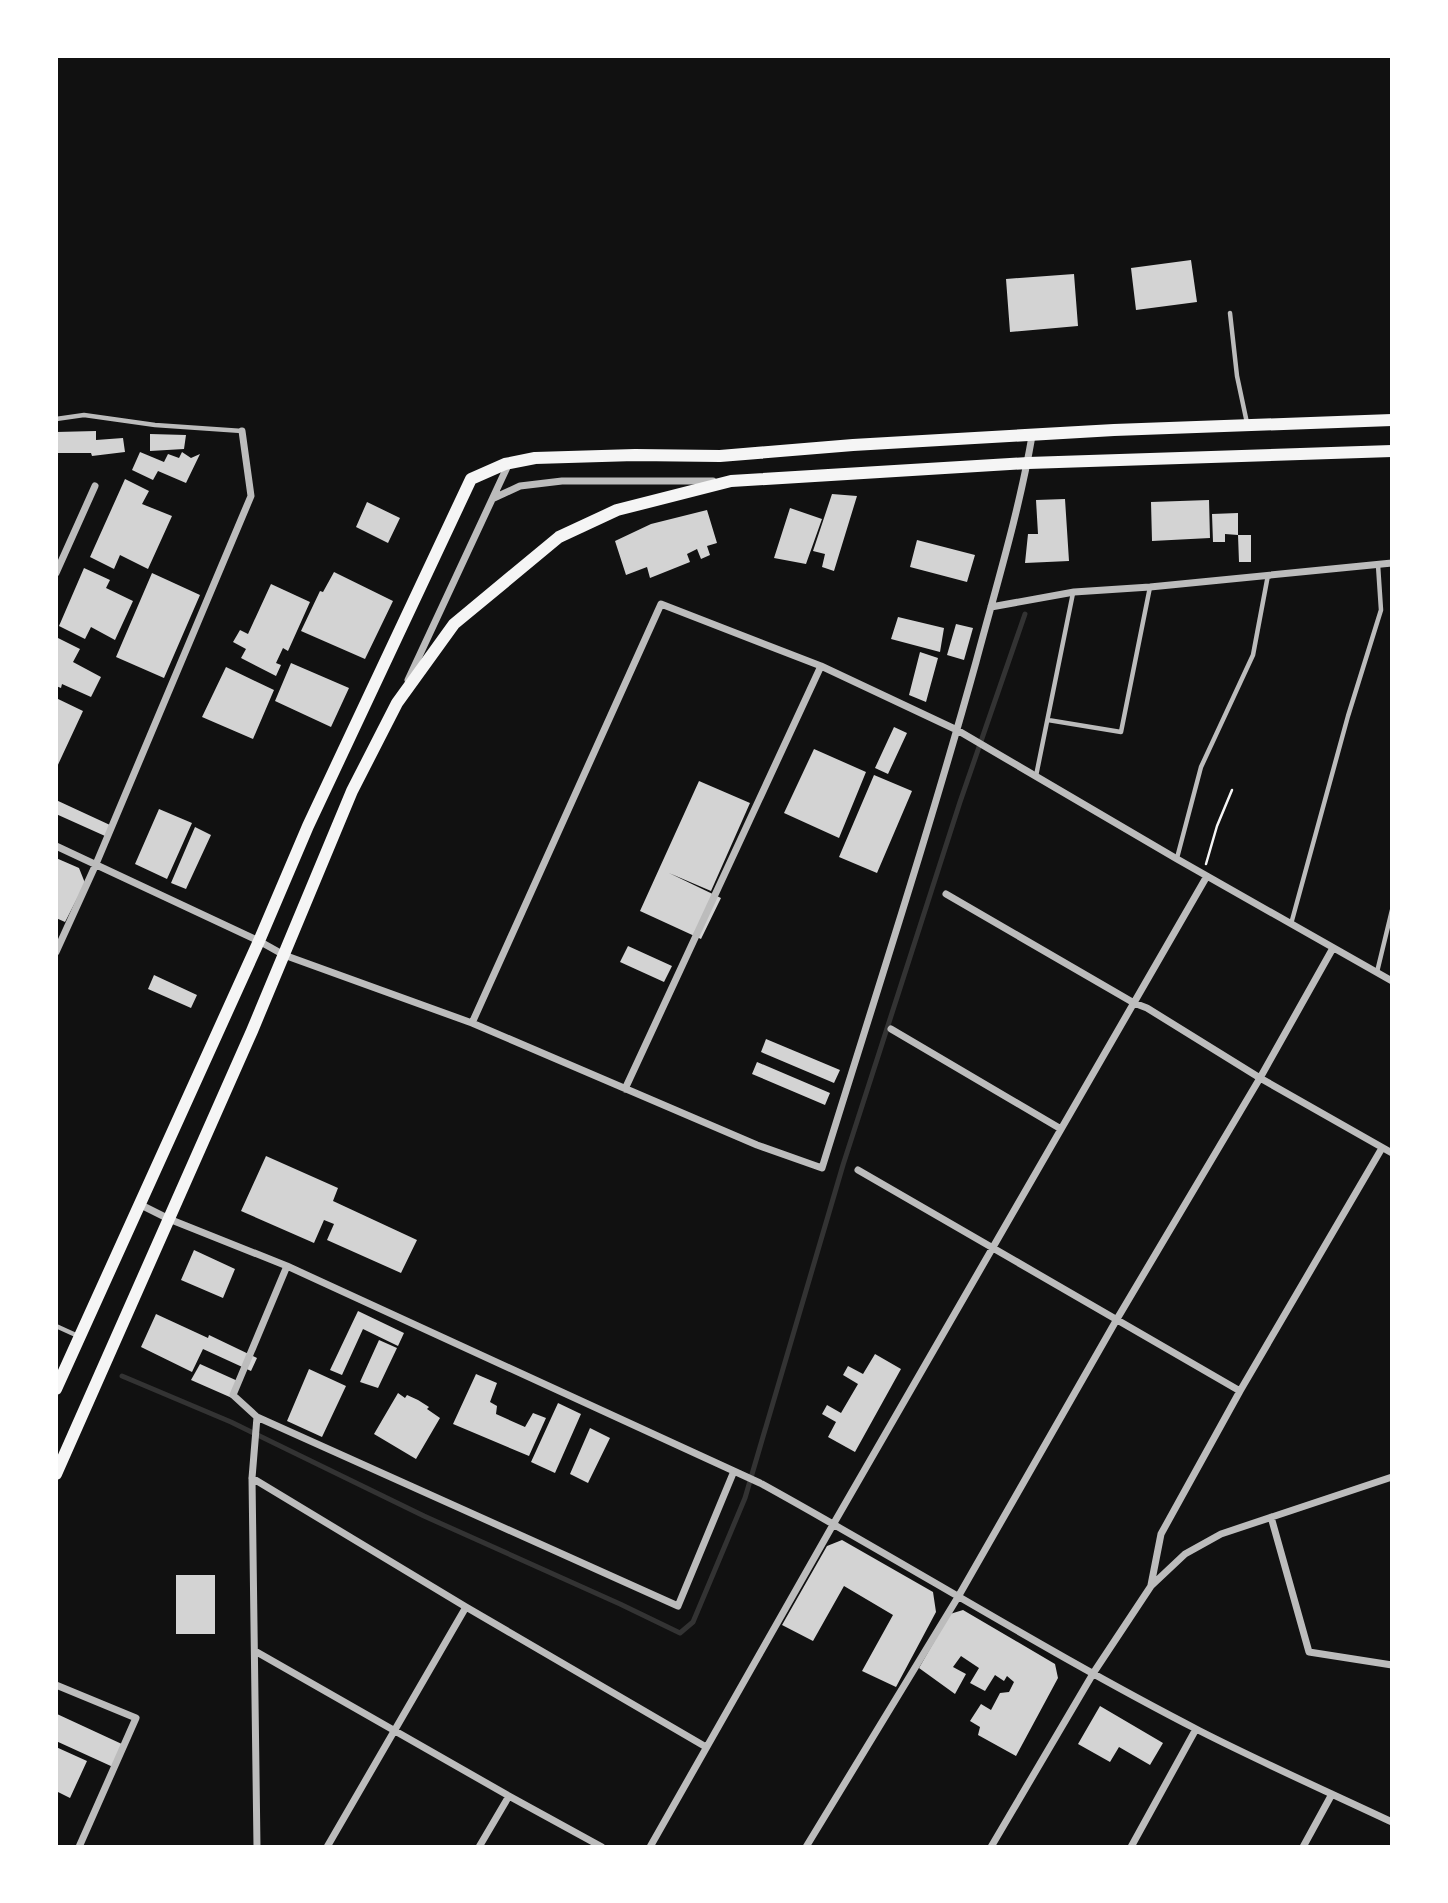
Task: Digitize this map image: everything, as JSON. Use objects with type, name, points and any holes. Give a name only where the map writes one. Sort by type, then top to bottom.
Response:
[{"type":"main road","points":[[56,1389],[61,1365],[79,1336],[259,941],[308,826],[471,480],[509,463],[535,458],[592,455],[720,456],[853,444],[1114,430],[1392,421]]},
{"type":"main road","points":[[56,1474],[284,955],[352,791],[397,703],[454,624],[559,537],[617,510],[731,481],[1028,463],[1392,451]]},
{"type":"street","points":[[56,951],[96,864],[251,496],[242,431]]},
{"type":"street","points":[[56,846],[284,955],[472,1023],[757,1145],[822,1168],[957,730],[1028,463],[1032,436]]},
{"type":"street","points":[[397,703],[509,463]]},
{"type":"street","points":[[493,498],[520,486],[562,481],[731,481]]},
{"type":"street","points":[[56,573],[95,486]]},
{"type":"street","points":[[991,607],[1074,592],[1392,563]]},
{"type":"street","points":[[472,1023],[661,604],[821,666],[957,730],[1392,981]]},
{"type":"street","points":[[625,1089],[821,666]]},
{"type":"street","points":[[650,1847],[1205,875]]},
{"type":"street","points":[[946,894],[1147,1008],[1260,1078],[1392,1153]]},
{"type":"street","points":[[806,1847],[958,1597],[1333,948]]},
{"type":"street","points":[[891,1029],[1061,1129]]},
{"type":"street","points":[[1151,1586],[1161,1534],[1240,1391],[1382,1148]]},
{"type":"street","points":[[858,1170],[1240,1391]]},
{"type":"street","points":[[139,1205],[287,1266],[760,1483],[1196,1729],[1392,1822]]},
{"type":"street","points":[[287,1266],[233,1395],[257,1419],[678,1606],[738,1473]]},
{"type":"street","points":[[257,1419],[252,1478],[257,1847]]},
{"type":"street","points":[[991,1847],[1094,1672],[1151,1586],[1185,1555],[1220,1534],[1392,1477]]},
{"type":"street","points":[[252,1478],[706,1747]]},
{"type":"street","points":[[1270,1517],[1309,1652],[1392,1665]]},
{"type":"street","points":[[327,1847],[466,1607]]},
{"type":"street","points":[[255,1651],[602,1847]]},
{"type":"street","points":[[56,1685],[136,1718],[79,1847]]},
{"type":"street","points":[[1131,1847],[1196,1729]]},
{"type":"street","points":[[1303,1847],[1332,1794]]},
{"type":"street","points":[[479,1847],[509,1796]]},
{"type":"lane","points":[[1230,313],[1237,376],[1248,426]]},
{"type":"lane","points":[[56,419],[84,415],[155,425],[242,431]]},
{"type":"lane","points":[[1292,924],[1348,716],[1381,610],[1378,564]]},
{"type":"lane","points":[[1177,859],[1201,767],[1253,655],[1269,574]]},
{"type":"lane","points":[[1048,720],[1121,732],[1150,587]]},
{"type":"lane","points":[[1036,778],[1074,592]]},
{"type":"lane","points":[[1377,972],[1392,910]]},
{"type":"lane","points":[[56,1326],[79,1336]]},
{"type":"path","points":[[1205,875],[1217,827],[1232,790]]},
{"type":"building","points":[[1191,260],[1197,302],[1136,310],[1131,268]]},
{"type":"building","points":[[1074,274],[1078,326],[1010,332],[1006,279]]},
{"type":"building","points":[[96,431],[96,440],[123,438],[125,452],[92,456],[91,453],[56,453],[56,432]]},
{"type":"building","points":[[150,434],[186,435],[184,449],[150,451]]},
{"type":"building","points":[[140,452],[164,462],[168,454],[179,458],[182,452],[191,458],[200,454],[186,483],[158,471],[153,480],[132,470]]},
{"type":"building","points":[[125,479],[149,491],[142,504],[172,516],[148,569],[120,555],[114,569],[90,557]]},
{"type":"building","points":[[832,494],[857,496],[834,571],[822,567],[825,554],[813,551]]},
{"type":"building","points":[[1065,499],[1069,561],[1025,563],[1028,534],[1038,534],[1036,500]]},
{"type":"building","points":[[1209,500],[1210,538],[1152,541],[1151,502]]},
{"type":"building","points":[[367,502],[400,518],[388,543],[356,527]]},
{"type":"building","points":[[790,508],[822,519],[806,564],[774,558]]},
{"type":"building","points":[[707,510],[717,543],[707,546],[710,555],[701,559],[697,549],[687,554],[690,562],[650,578],[647,567],[626,575],[615,541],[651,524]]},
{"type":"building","points":[[1238,513],[1238,535],[1225,534],[1225,542],[1213,542],[1212,514]]},
{"type":"building","points":[[1238,535],[1251,535],[1251,562],[1239,562]]},
{"type":"building","points":[[917,540],[975,555],[967,582],[910,567]]},
{"type":"building","points":[[84,568],[110,580],[106,588],[133,601],[115,640],[91,627],[85,639],[59,626]]},
{"type":"building","points":[[334,572],[393,601],[365,659],[301,631],[320,591],[323,592]]},
{"type":"building","points":[[152,573],[200,595],[164,678],[116,657]]},
{"type":"building","points":[[271,584],[310,602],[288,651],[283,648],[276,663],[281,665],[276,676],[241,658],[246,649],[233,642],[240,630],[248,634]]},
{"type":"building","points":[[898,617],[944,628],[940,652],[891,639]]},
{"type":"building","points":[[956,624],[973,628],[964,660],[947,655]]},
{"type":"building","points":[[56,637],[80,649],[73,662],[101,677],[91,697],[62,684],[61,688],[56,686]]},
{"type":"building","points":[[920,652],[938,658],[926,702],[909,695]]},
{"type":"building","points":[[291,663],[349,688],[331,727],[275,701]]},
{"type":"building","points":[[226,667],[274,690],[253,739],[202,717]]},
{"type":"building","points":[[56,698],[83,711],[56,769]]},
{"type":"building","points":[[894,727],[907,733],[888,774],[875,768]]},
{"type":"building","points":[[814,749],[866,772],[839,838],[784,813]]},
{"type":"building","points":[[874,775],[912,791],[877,873],[839,857]]},
{"type":"building","points":[[699,781],[750,803],[711,891],[669,873],[721,898],[701,939],[640,911]]},
{"type":"building","points":[[56,800],[110,825],[105,836],[56,814]]},
{"type":"building","points":[[159,809],[192,823],[167,879],[135,864]]},
{"type":"building","points":[[195,827],[211,835],[186,889],[171,883]]},
{"type":"building","points":[[56,858],[79,868],[85,883],[65,922],[56,918]]},
{"type":"building","points":[[628,946],[672,966],[664,982],[620,962]]},
{"type":"building","points":[[154,975],[197,995],[191,1008],[148,989]]},
{"type":"building","points":[[766,1039],[840,1070],[834,1083],[761,1052]]},
{"type":"building","points":[[757,1062],[830,1093],[825,1105],[752,1074]]},
{"type":"building","points":[[266,1156],[338,1188],[333,1201],[417,1240],[401,1273],[327,1240],[334,1224],[324,1220],[314,1243],[241,1211]]},
{"type":"building","points":[[194,1250],[235,1269],[223,1298],[181,1280]]},
{"type":"building","points":[[358,1311],[404,1333],[398,1346],[363,1329],[342,1375],[330,1370]]},
{"type":"building","points":[[156,1314],[257,1358],[251,1371],[203,1349],[192,1372],[141,1347]]},
{"type":"building","points":[[379,1340],[397,1348],[378,1388],[360,1382]]},
{"type":"building","points":[[875,1354],[901,1369],[855,1452],[828,1437],[836,1422],[822,1414],[827,1405],[841,1413],[858,1384],[843,1375],[848,1366],[863,1374]]},
{"type":"building","points":[[200,1364],[240,1382],[232,1398],[191,1380]]},
{"type":"building","points":[[309,1369],[346,1386],[322,1437],[287,1421]]},
{"type":"building","points":[[476,1374],[497,1383],[490,1402],[497,1406],[496,1414],[525,1427],[533,1413],[546,1418],[529,1456],[453,1424]]},
{"type":"building","points":[[398,1393],[405,1398],[407,1395],[418,1400],[440,1418],[416,1459],[374,1434]]},
{"type":"building","points":[[558,1403],[581,1414],[555,1473],[531,1462]]},
{"type":"building","points":[[590,1428],[610,1438],[588,1483],[570,1474]]},
{"type":"building","points":[[842,1540],[933,1592],[936,1612],[896,1687],[862,1671],[893,1615],[844,1586],[813,1641],[782,1625],[827,1546]]},
{"type":"building","points":[[176,1575],[215,1575],[215,1634],[176,1634]]},
{"type":"building","points":[[963,1610],[1055,1664],[1058,1678],[1016,1756],[978,1735],[980,1727],[970,1721],[981,1704],[991,1710],[1000,1693],[1009,1692],[1014,1682],[1007,1676],[1004,1681],[995,1675],[985,1691],[970,1683],[979,1668],[961,1656],[953,1667],[966,1674],[955,1694],[919,1668],[950,1614]]},
{"type":"building","points":[[1100,1706],[1163,1743],[1150,1765],[1119,1747],[1110,1762],[1078,1744]]},
{"type":"building","points":[[57,1714],[124,1745],[113,1767],[56,1741]]},
{"type":"building","points":[[56,1747],[87,1761],[70,1798],[56,1791]]},
{"type":"waterway","points":[[122,1376],[231,1422],[424,1516],[680,1633],[693,1622],[745,1498],[843,1165],[960,802],[1025,614]]}]
